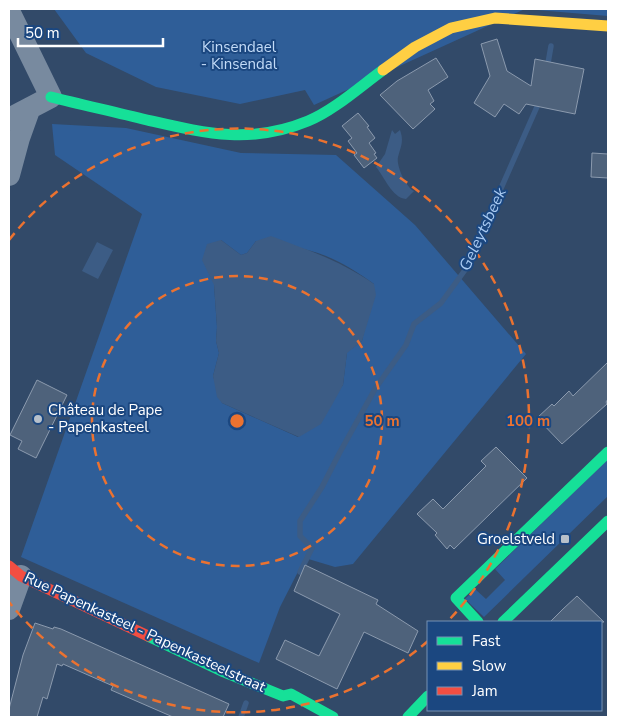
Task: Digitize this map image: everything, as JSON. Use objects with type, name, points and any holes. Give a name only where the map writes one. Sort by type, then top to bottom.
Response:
[{"type":"street","points":[[9,11],[51,97]]},
{"type":"street","points":[[9,175],[19,138],[19,114],[51,97],[204,133],[235,136],[266,133],[308,121],[336,104],[415,47],[451,28],[496,18],[608,26]]},
{"type":"street","points":[[477,621],[456,598],[608,452]]},
{"type":"street","points":[[504,621],[604,532]]},
{"type":"street","points":[[9,609],[15,571]]},
{"type":"street","name":"Rue Papenkasteel - Papenkasteelstraat","points":[[15,571],[224,672],[283,696],[291,694],[333,717]]},
{"type":"street","name":"Rue Papenkasteel - Papenkasteelstraat","points":[[283,696],[286,702],[311,717]]},
{"type":"street","points":[[408,717],[427,697]]},
{"type":"green space","name":"Kinsendael - Kinsendal","points":[[54,9],[525,9],[314,105],[305,90],[240,104],[156,87],[86,53]]},
{"type":"green space","points":[[525,9],[608,9],[608,16]]},
{"type":"green space","points":[[52,124],[126,128],[241,153],[336,155],[415,225],[526,354],[353,564],[335,567],[305,558],[280,607],[259,663],[21,557],[142,214],[55,155]],"holes":[[[221,240],[241,255],[247,253],[256,241],[301,248],[339,262],[374,284],[362,341],[347,352],[343,385],[298,437],[222,403],[213,376],[219,353],[216,341],[214,285]]]},
{"type":"green space","points":[[608,459],[608,496],[484,617],[465,599],[475,589],[486,599],[505,580],[495,569]]},
{"type":"shaded area","points":[[392,130],[395,134],[400,130],[402,140],[398,161],[400,171],[405,181],[414,191],[406,199],[401,198],[392,191],[376,167],[385,154]]},
{"type":"shaded area","points":[[271,236],[324,257],[362,276],[374,284],[376,295],[362,341],[347,353],[343,385],[321,424],[299,437],[222,403],[217,397],[213,376],[219,353],[216,341],[214,285],[202,260],[207,244],[221,240],[241,255],[247,253],[256,241]]},
{"type":"shaded area","points":[[97,242],[113,250],[98,279],[82,271]]},
{"type":"building","points":[[497,39],[507,71],[531,86],[535,59],[584,69],[575,114],[526,104],[519,114],[504,104],[495,117],[474,103],[490,76],[481,44]]},
{"type":"building","points":[[436,58],[448,77],[428,90],[434,101],[430,104],[435,109],[413,129],[380,95],[397,81]]},
{"type":"building","points":[[358,113],[369,126],[367,127],[375,138],[369,143],[377,158],[364,168],[354,155],[357,153],[348,141],[352,138],[342,126]]},
{"type":"building","points":[[592,153],[608,154],[608,178],[591,177]]},
{"type":"building","points":[[608,362],[607,404],[562,444],[537,418],[552,404],[554,406],[569,391],[573,396]]},
{"type":"building","name":"Château de Pape - Papenkasteel","points":[[37,380],[67,395],[36,458],[18,449],[22,441],[10,435]]},
{"type":"building","points":[[496,447],[527,478],[454,549],[450,545],[447,549],[435,535],[437,533],[417,514],[433,499],[443,509],[486,466],[481,461]]},
{"type":"building","points":[[305,565],[378,600],[376,604],[418,631],[408,653],[364,632],[337,689],[276,659],[285,640],[319,656],[340,614],[294,591]]},
{"type":"building","points":[[577,596],[604,622],[551,621]]},
{"type":"building","points":[[35,623],[53,629],[54,627],[61,629],[229,704],[223,717],[173,717],[111,690],[113,686],[63,664],[62,666],[57,664],[47,699],[43,697],[37,717],[9,717],[9,709],[23,655]]},
{"type":"waterway","name":"Geleytsbeek","points":[[547,69],[551,46]]},
{"type":"waterway","name":"Geleytsbeek","points":[[300,572],[312,548],[300,536],[300,521],[322,487],[375,389],[406,345],[414,324],[441,303],[465,270],[540,100]]},
{"type":"waterway","name":"Geleytsbeek","points":[[241,717],[246,703]]},
{"type":"traffic: fast","points":[[51,97],[188,129],[247,135],[287,128],[317,117],[337,105],[383,70]]},
{"type":"traffic: fast","points":[[477,621],[456,598],[608,452]]},
{"type":"traffic: fast","points":[[504,621],[608,521]]},
{"type":"traffic: fast","points":[[148,636],[224,672],[283,696],[291,694],[333,717]]},
{"type":"traffic: fast","points":[[408,717],[427,697]]},
{"type":"traffic: slow","points":[[383,70],[415,47],[451,28],[495,18],[608,26]]},
{"type":"traffic: jam","points":[[9,566],[21,576],[148,636]]},
{"type":"place","name":"Château de Pape - Papenkasteel","points":[[38,419]]},
{"type":"place","name":"Groelstveld","points":[[565,539]]}]
